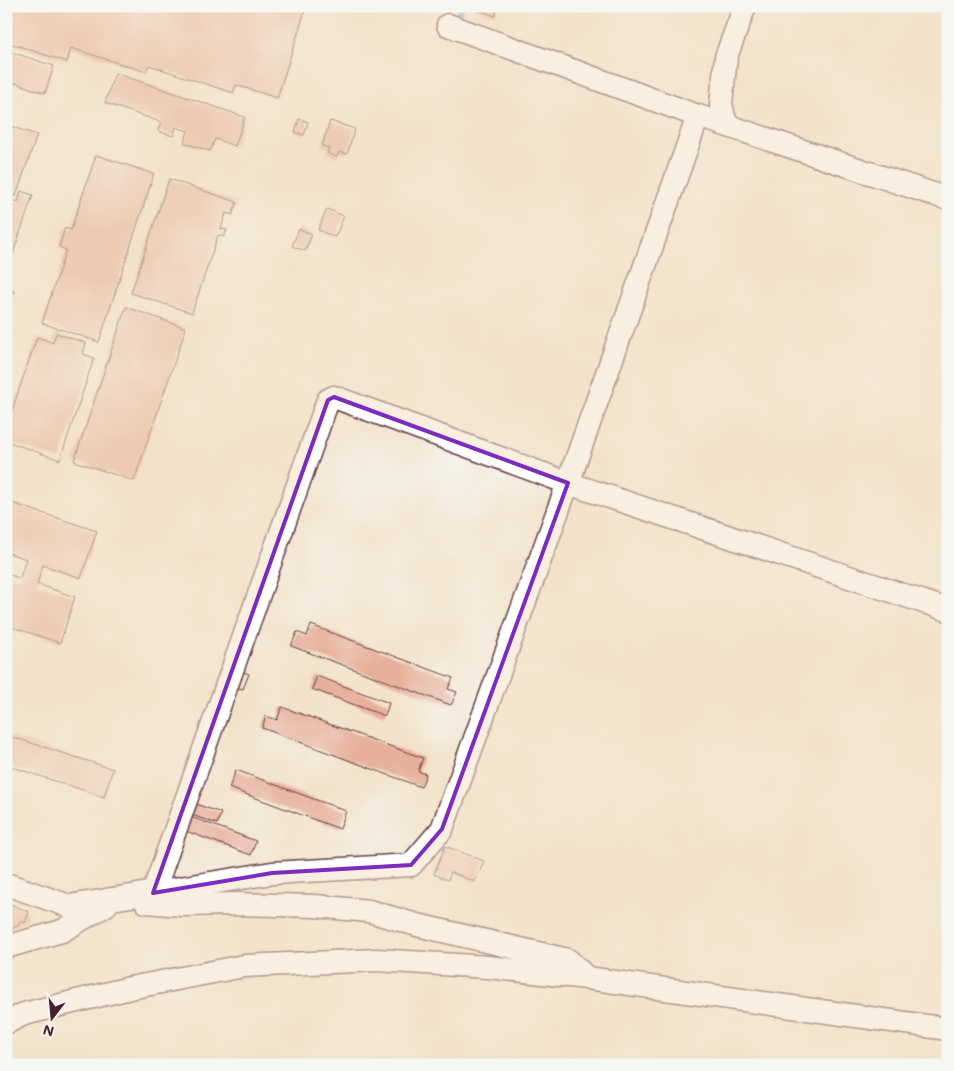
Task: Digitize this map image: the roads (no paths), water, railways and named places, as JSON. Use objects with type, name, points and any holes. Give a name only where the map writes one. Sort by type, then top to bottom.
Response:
[{"type":"street","points":[[726,124],[721,104],[726,57],[745,6]]},
{"type":"street","points":[[448,26],[698,116],[948,199]]},
{"type":"street","points":[[6,884],[69,906],[153,894],[272,873],[411,865],[442,829],[568,483],[698,116]]},
{"type":"street","points":[[153,894],[328,400],[334,397],[568,483],[948,610]]},
{"type":"street","points":[[6,947],[62,930],[117,899],[182,905],[315,906],[369,911],[416,925],[568,960],[587,978]]},
{"type":"street","points":[[6,1023],[24,1014],[130,988],[244,966],[377,960],[488,967],[587,978],[948,1029]]},
{"type":"water","points":[[346,1061],[496,1065],[346,1065]]},
{"type":"waterway","points":[[459,13],[461,6]]}]
